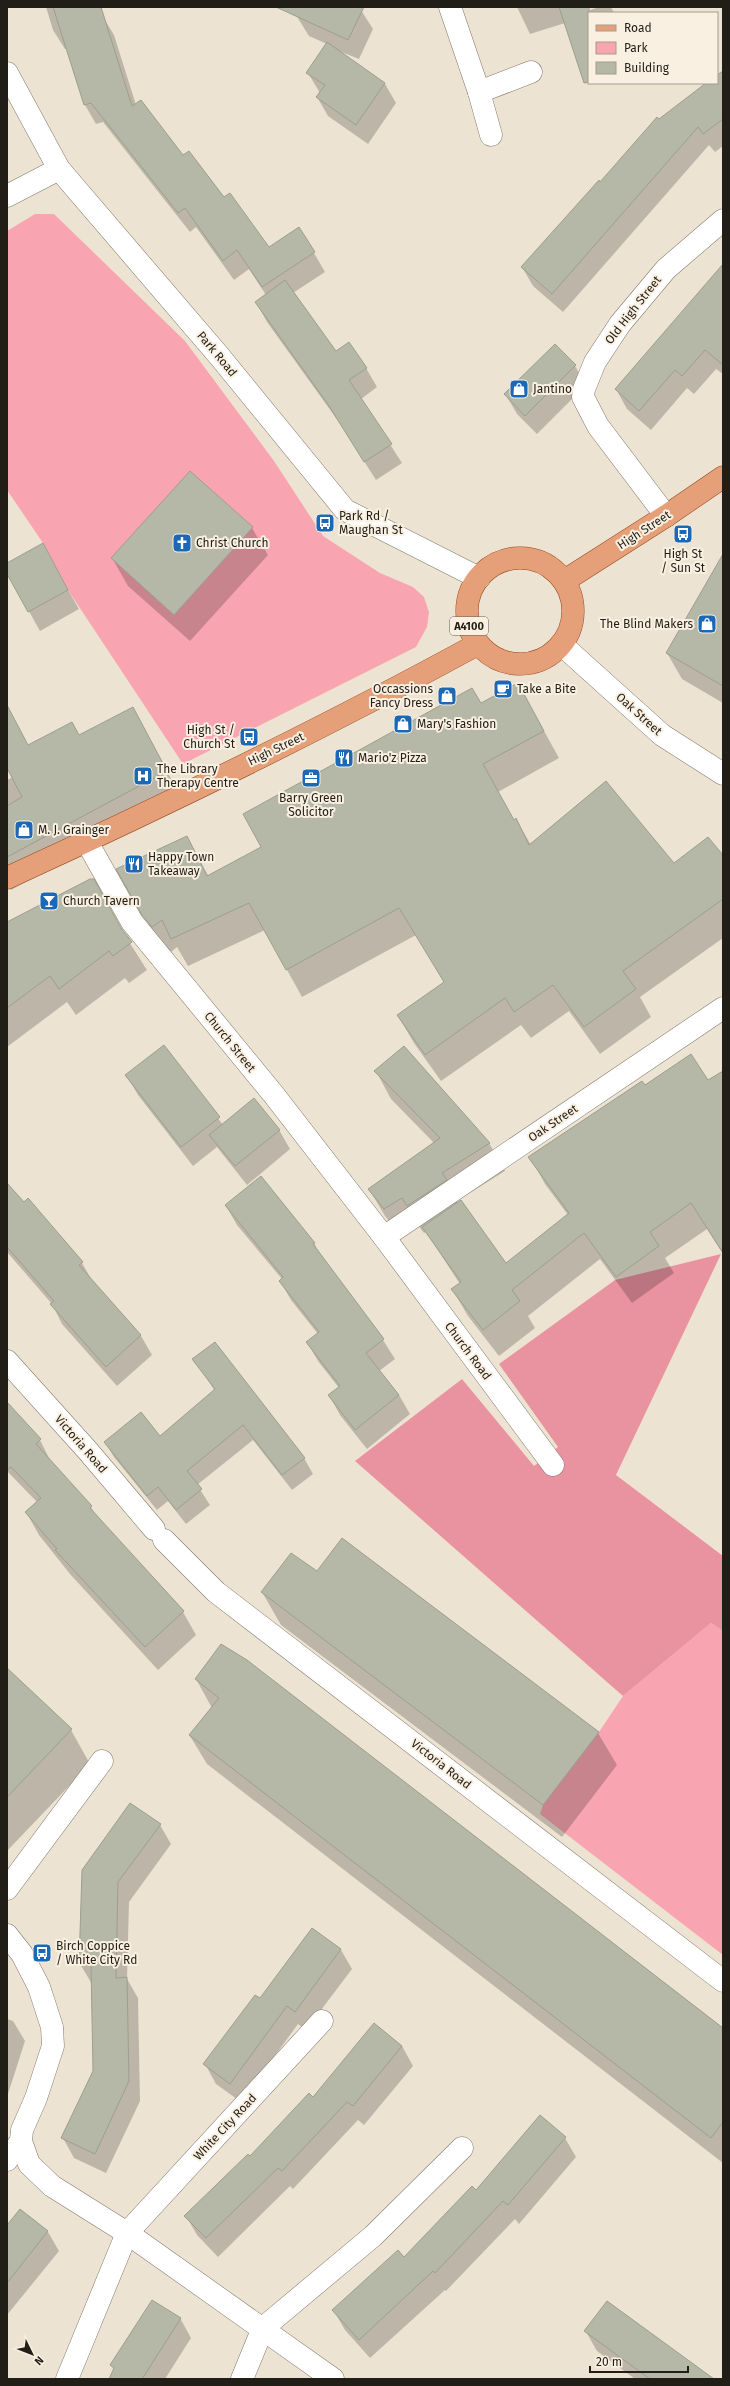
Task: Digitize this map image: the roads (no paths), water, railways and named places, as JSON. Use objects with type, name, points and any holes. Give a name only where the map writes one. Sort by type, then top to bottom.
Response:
[{"type":"main road","name":"High Street","points":[[564,581],[666,516],[723,477]]},
{"type":"main road","name":"A4100","points":[[522,558],[538,561],[553,569],[564,581],[571,597],[573,613],[570,630],[562,645],[549,656],[539,661],[517,664],[501,661],[478,644],[470,628],[467,615],[468,602],[479,578],[491,567],[506,560],[522,558]]},
{"type":"main road","name":"High Street","points":[[7,878],[86,842],[388,693],[478,644]]},
{"type":"street","points":[[450,7],[479,92],[491,135]]},
{"type":"street","points":[[479,92],[531,72]]},
{"type":"street","name":"Park Road","points":[[7,73],[59,169],[215,351],[345,510],[479,578]]},
{"type":"street","points":[[7,196],[59,169]]},
{"type":"street","name":"Old High Street","points":[[666,516],[598,426],[583,397],[584,389],[595,362],[624,319],[666,269],[723,220]]},
{"type":"street","name":"Oak Street","points":[[562,645],[662,735],[723,774]]},
{"type":"street","name":"Church Street","points":[[86,842],[132,922],[274,1095],[384,1237]]},
{"type":"street","name":"Oak Street","points":[[384,1237],[723,1008]]},
{"type":"street","name":"Church Road","points":[[384,1237],[553,1465]]},
{"type":"street","name":"Victoria Road","points":[[7,1361],[88,1451],[159,1534],[216,1592],[723,1981]]},
{"type":"street","points":[[7,1889],[102,1761]]},
{"type":"street","points":[[7,1935],[22,1954],[39,1986],[52,2027],[53,2046],[36,2098],[22,2130],[21,2141],[29,2164],[52,2186],[127,2232],[333,2379]]},
{"type":"street","name":"White City Road","points":[[67,2379],[127,2232],[322,2021]]},
{"type":"street","points":[[7,2160],[21,2141]]},
{"type":"street","points":[[242,2379],[263,2328],[373,2236],[462,2148]]},
{"type":"place","name":"Jantino","points":[[519,389]]},
{"type":"place","name":"Park Rd / Maughan St","points":[[325,523]]},
{"type":"place","name":"High St / Sun St","points":[[683,534]]},
{"type":"place","name":"Christ Church","points":[[182,543]]},
{"type":"place","name":"The Blind Makers","points":[[707,624]]},
{"type":"place","name":"Take a Bite","points":[[503,689]]},
{"type":"place","name":"Occassions Fancy Dress","points":[[447,696]]},
{"type":"place","name":"Mary's Fashion","points":[[403,724]]},
{"type":"place","name":"High St / Church St","points":[[249,737]]},
{"type":"place","name":"Mario'z Pizza","points":[[344,758]]},
{"type":"place","name":"The Library Therapy Centre","points":[[143,776]]},
{"type":"place","name":"Barry Green Solicitor","points":[[311,778]]},
{"type":"place","name":"M. J. Grainger","points":[[24,830]]},
{"type":"place","name":"Happy Town Takeaway","points":[[134,864]]},
{"type":"place","name":"Church Tavern","points":[[49,901]]},
{"type":"place","name":"Birch Coppice / White City Rd","points":[[42,1953]]}]
